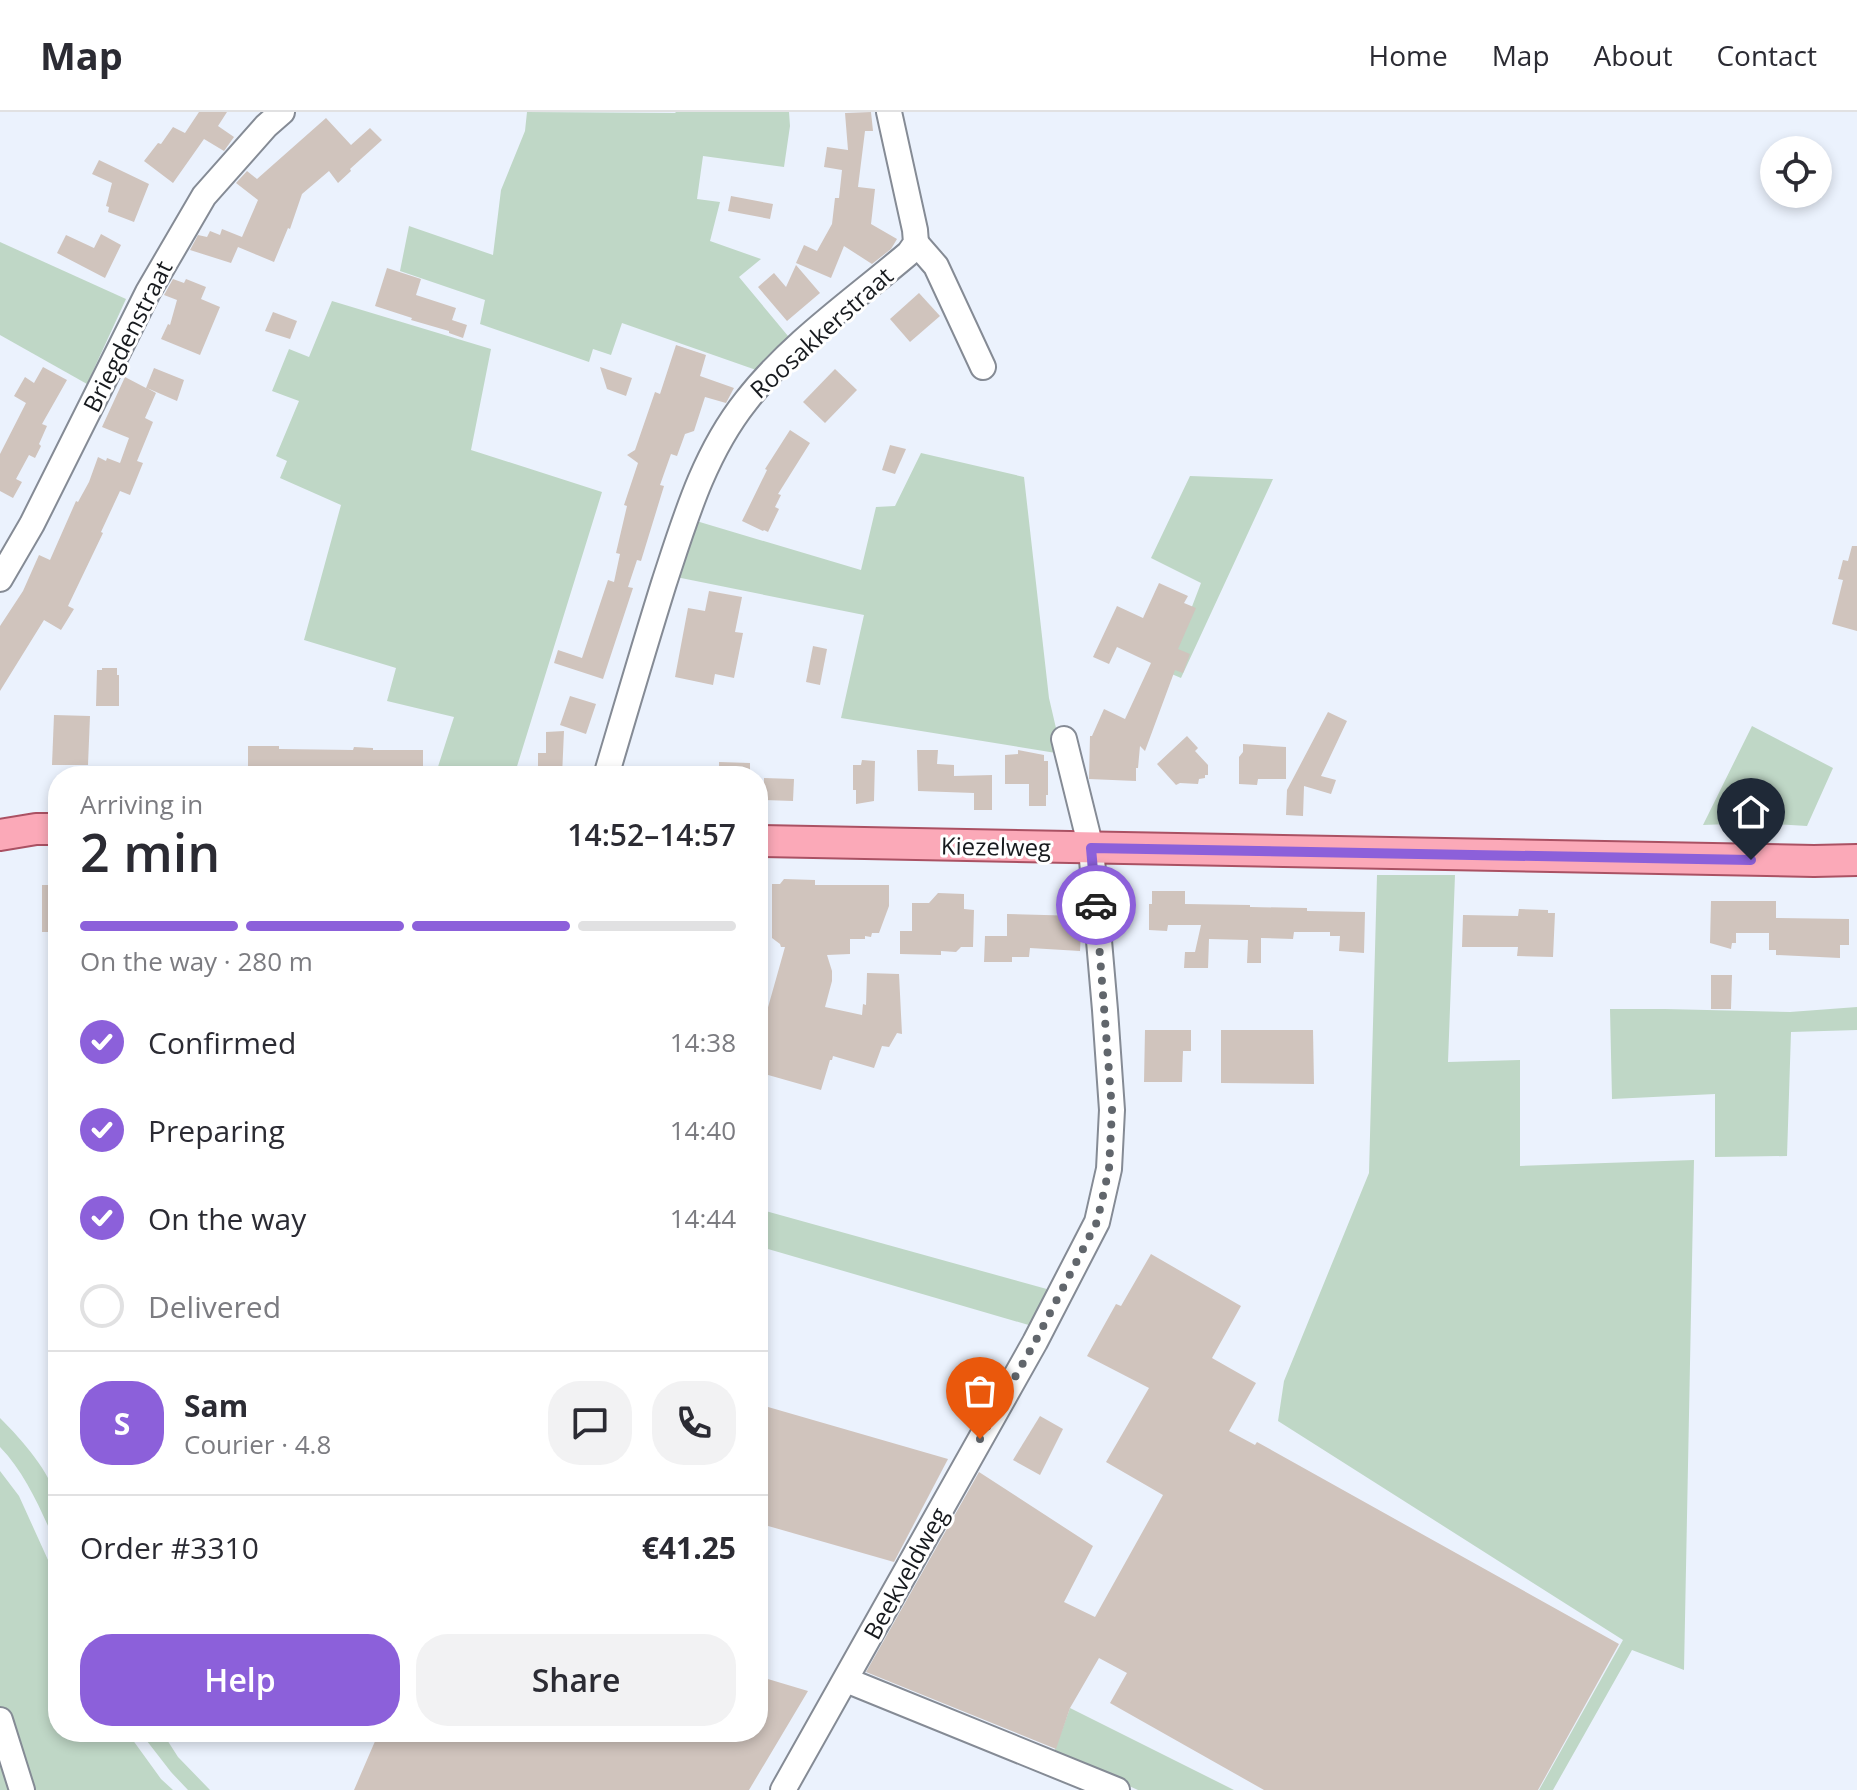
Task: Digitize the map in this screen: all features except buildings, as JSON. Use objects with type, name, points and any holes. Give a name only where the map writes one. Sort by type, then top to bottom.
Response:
[{"type":"main road","points":[[0,824],[47,829]]},
{"type":"main road","points":[[0,835],[47,829]]},
{"type":"main road","name":"Kiezelweg","points":[[768,841],[1857,860]]},
{"type":"street","name":"Briegdenstraat","points":[[0,579],[32,524],[148,292],[204,196],[282,112]]},
{"type":"street","points":[[889,112],[916,243],[936,266],[983,367]]},
{"type":"street","name":"Roosakkerstraat","points":[[609,766],[681,530],[700,478],[726,430],[766,377],[909,253],[916,243]]},
{"type":"street","name":"Beekveldweg","points":[[783,1790],[1035,1342],[1097,1222],[1109,1169],[1112,1110],[1091,848],[1064,739]]},
{"type":"street","points":[[846,1680],[1117,1790]]},
{"type":"street","points":[[0,1720],[22,1790]]},
{"type":"green space","points":[[527,112],[789,112],[784,167],[703,156],[697,199],[720,202],[710,241],[761,259],[739,277],[793,342],[759,371],[622,323],[611,355],[593,349],[589,362],[480,324],[485,300],[400,271],[409,226],[493,255],[501,190],[525,131]]},
{"type":"green space","points":[[0,242],[126,299],[87,384],[0,335]]},
{"type":"green space","points":[[332,301],[491,349],[471,450],[602,492],[517,766],[438,766],[454,717],[387,701],[396,668],[304,640],[341,505],[280,478],[287,461],[276,456],[299,401],[272,391],[289,349],[309,357]]},
{"type":"green space","points":[[921,453],[1024,477],[1049,698],[1062,754],[841,718],[864,615],[676,577],[693,520],[861,570],[876,507],[895,506]]},
{"type":"green space","points":[[1190,476],[1273,479],[1181,678],[1167,672],[1201,583],[1151,558]]},
{"type":"green space","points":[[1752,726],[1833,768],[1807,826],[1756,823],[1703,825]]},
{"type":"green space","points":[[1377,875],[1455,875],[1448,1062],[1520,1060],[1520,1166],[1694,1160],[1684,1670],[1632,1650],[1553,1790],[1539,1790],[1623,1640],[1278,1421],[1284,1381],[1369,1173]]},
{"type":"green space","points":[[1857,1007],[1857,1030],[1791,1032],[1787,1156],[1715,1157],[1715,1094],[1612,1099],[1610,1009],[1790,1012]]},
{"type":"green space","points":[[768,1212],[1054,1291],[1032,1326],[768,1249]]},
{"type":"green space","points":[[0,1418],[35,1457],[48,1478],[48,1526],[26,1482],[0,1447]]},
{"type":"green space","points":[[0,1471],[19,1496],[48,1560],[48,1742],[134,1742],[161,1779],[173,1790],[0,1790]]},
{"type":"green space","points":[[1070,1708],[1234,1790],[1138,1790],[1054,1752]]},
{"type":"green space","points":[[148,1742],[168,1742],[178,1757],[210,1790],[188,1790]]},
{"type":"way so far","points":[[980,1439],[1097,1222],[1109,1169],[1112,1110],[1096,905]]},
{"type":"route","points":[[1096,905],[1091,848],[1751,860]]}]
